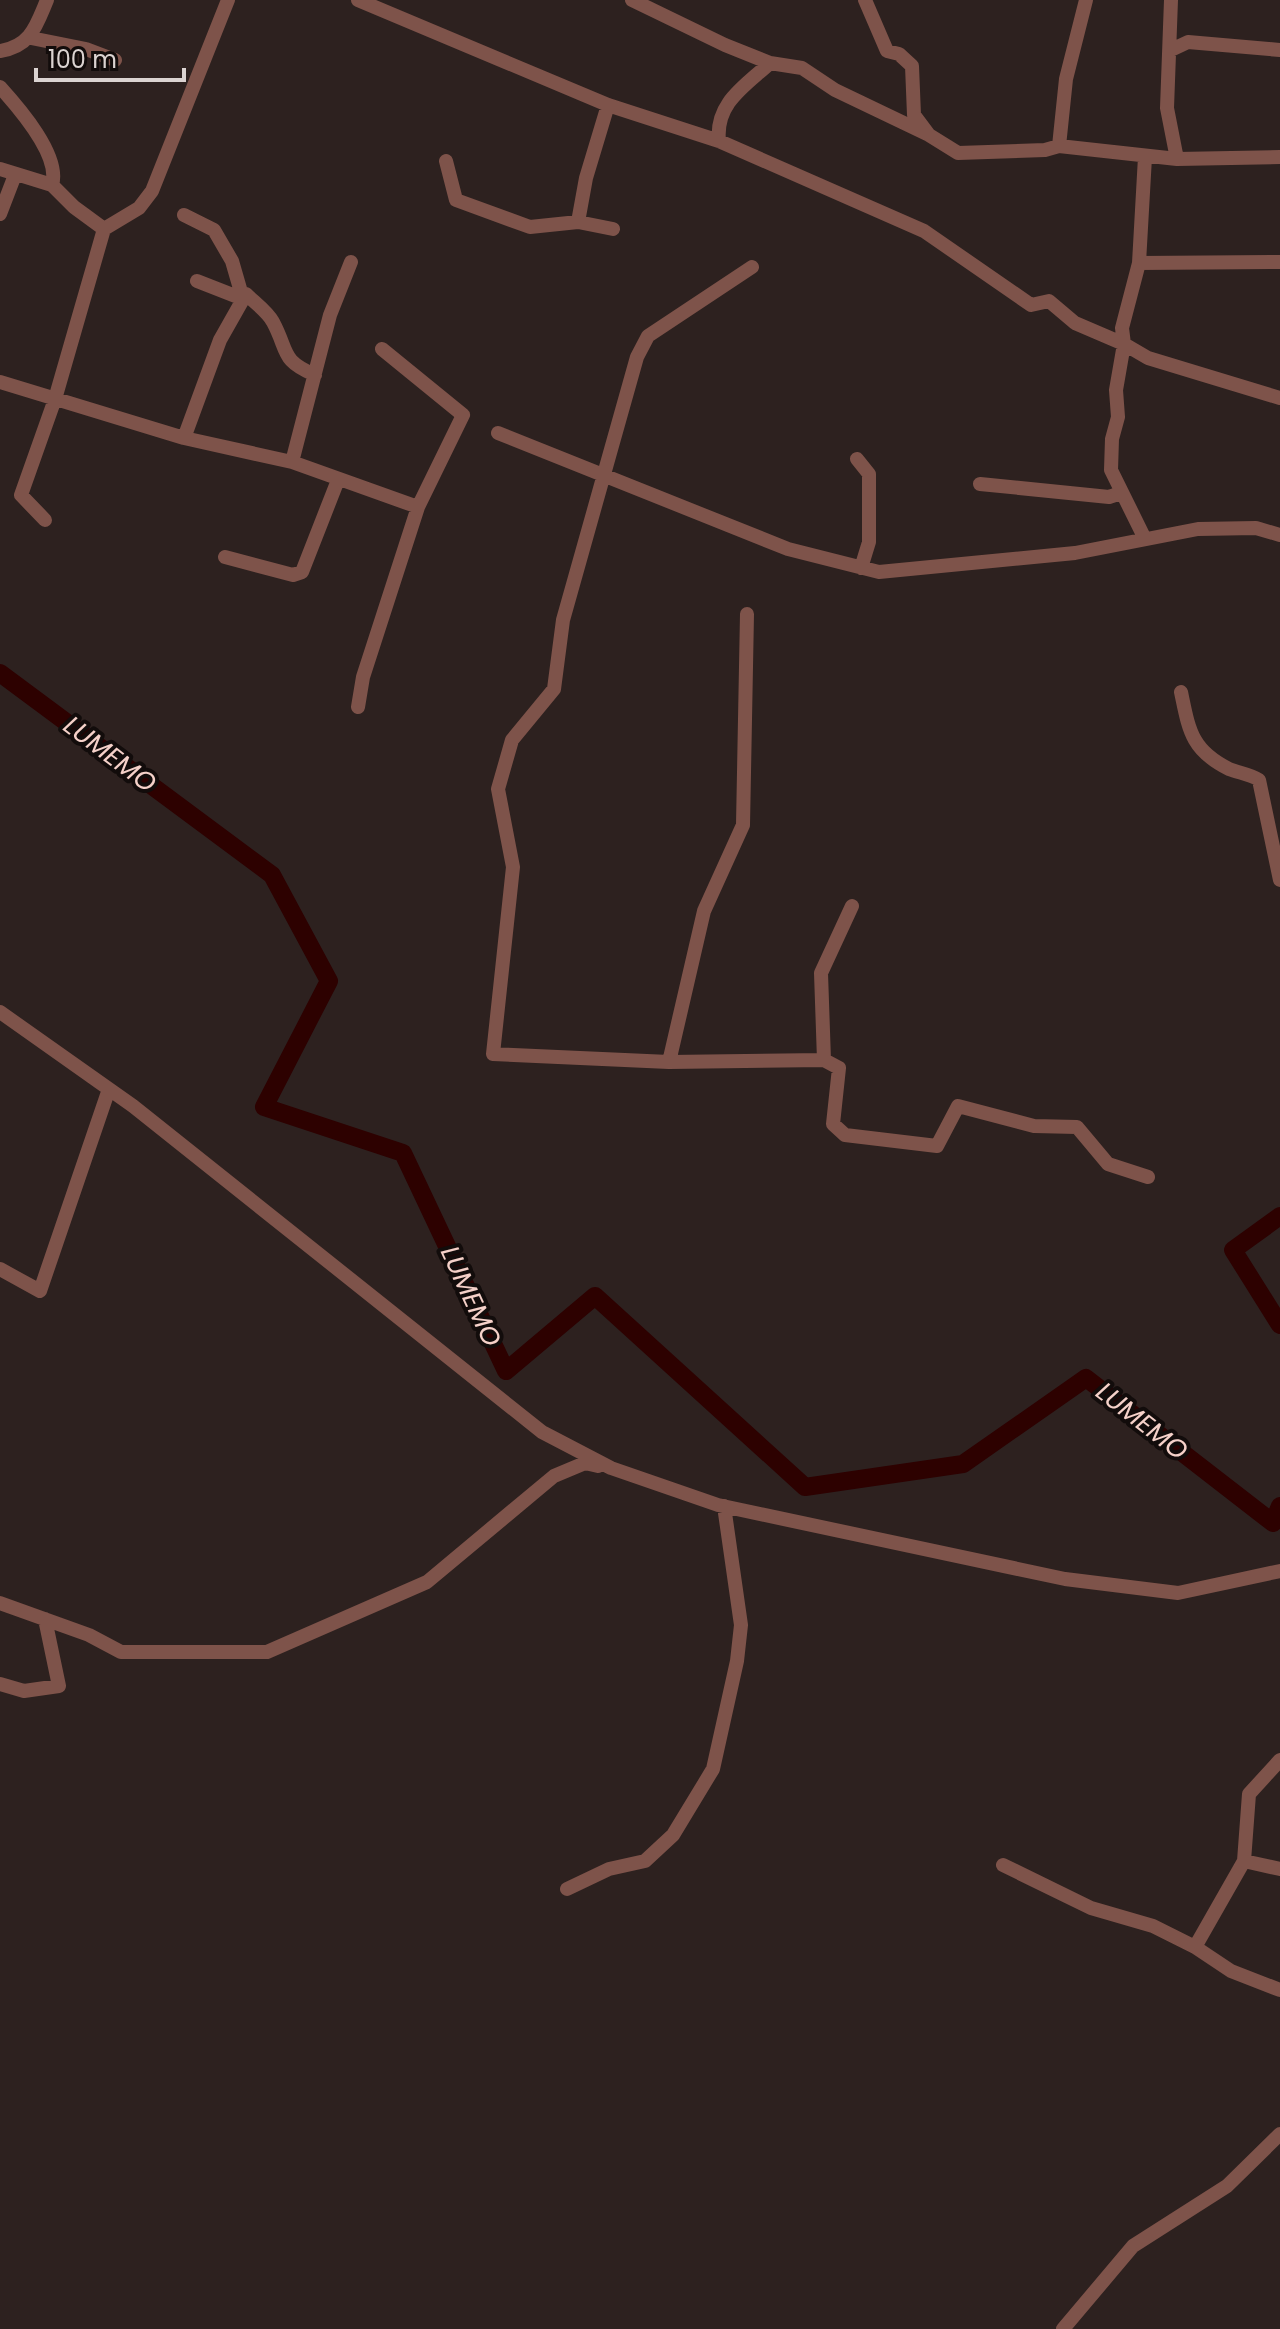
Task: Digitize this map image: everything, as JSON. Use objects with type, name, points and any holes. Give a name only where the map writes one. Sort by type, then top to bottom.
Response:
[{"type":"street","points":[[0,51],[15,48],[31,38],[47,0]]},
{"type":"street","points":[[45,520],[21,495],[55,399],[104,229],[139,208],[152,191],[228,0]]},
{"type":"street","points":[[358,0],[608,105],[719,141],[924,231],[1031,305],[1049,301],[1075,323],[1148,358],[1280,398]]},
{"type":"street","points":[[632,0],[684,28],[770,63],[802,68],[835,90],[929,135],[958,153],[1010,148],[1045,150],[1059,146],[1177,159],[1280,157]]},
{"type":"street","points":[[865,0],[887,51],[899,54],[912,66],[914,115],[929,135]]},
{"type":"street","points":[[1059,146],[1066,79],[1086,0]]},
{"type":"street","points":[[1171,0],[1167,108],[1177,159]]},
{"type":"street","points":[[31,38],[86,49],[115,60]]},
{"type":"street","points":[[1171,50],[1188,42],[1280,50]]},
{"type":"street","points":[[719,141],[718,131],[731,95],[770,63]]},
{"type":"street","points":[[0,87],[44,146],[55,175],[52,185]]},
{"type":"street","points":[[578,222],[586,178],[608,105]]},
{"type":"street","points":[[1145,157],[1139,263],[1122,328],[1124,344],[1116,390],[1118,417],[1112,439],[1111,470],[1145,539]]},
{"type":"street","points":[[446,161],[456,200],[530,227],[578,222],[613,229]]},
{"type":"street","points":[[0,169],[52,185],[74,207],[104,229]]},
{"type":"street","points":[[0,214],[15,175]]},
{"type":"street","points":[[184,215],[214,230],[232,261],[243,299]]},
{"type":"street","points":[[292,462],[330,315],[351,262]]},
{"type":"street","points":[[1139,263],[1280,262]]},
{"type":"street","points":[[752,267],[648,336],[637,357],[563,620],[554,689],[512,740],[498,789],[513,867],[493,1054],[669,1062],[824,1060],[839,1068],[833,1124],[845,1135],[937,1146],[958,1106],[1034,1126],[1077,1127],[1108,1164],[1148,1177]]},
{"type":"street","points":[[197,281],[243,299]]},
{"type":"street","points":[[184,438],[220,340],[246,294],[272,320],[286,357],[293,365],[315,375]]},
{"type":"street","points":[[358,707],[363,677],[418,507],[463,415],[382,349]]},
{"type":"street","points":[[0,382],[184,438],[292,462],[418,507]]},
{"type":"street","points":[[498,433],[788,549],[879,572],[963,567],[1075,553],[1198,529],[1256,528],[1280,535]]},
{"type":"street","points":[[857,459],[869,474],[869,542],[861,568]]},
{"type":"street","points":[[225,557],[293,575],[302,572],[338,480]]},
{"type":"street","points":[[980,484],[1109,497],[1121,493]]},
{"type":"street","points":[[669,1062],[704,911],[743,825],[747,614]]},
{"type":"street","points":[[1181,692],[1188,727],[1202,752],[1221,765],[1259,780],[1280,880]]},
{"type":"street","points":[[824,1060],[821,973],[852,906]]},
{"type":"street","points":[[0,1012],[109,1089],[542,1432],[611,1468]]},
{"type":"street","points":[[0,1269],[40,1291],[109,1089]]},
{"type":"street","points":[[0,1603],[121,1652],[267,1652],[427,1582],[554,1476],[585,1463],[611,1468],[724,1506],[1065,1579],[1178,1593],[1280,1571]]},
{"type":"street","points":[[567,1889],[609,1869],[645,1861],[673,1835],[713,1769],[737,1661],[741,1625],[724,1506]]},
{"type":"street","points":[[0,1684],[24,1691],[59,1686],[45,1619]]},
{"type":"street","points":[[1195,1947],[1244,1861],[1249,1794],[1279,1767]]},
{"type":"street","points":[[1244,1861],[1280,1869]]},
{"type":"street","points":[[1003,1865],[1091,1908],[1153,1926],[1195,1947],[1231,1971],[1280,1990]]},
{"type":"street","points":[[1063,2329],[1133,2246],[1227,2186],[1280,2134]]},
{"type":"waterway","name":"LUMEMO","points":[[0,673],[272,875],[329,981],[264,1107],[403,1153],[506,1371],[595,1296],[805,1487],[963,1464],[1086,1378],[1273,1523],[1280,1506]]},
{"type":"waterway","name":"LUMEMO","points":[[1280,1216],[1233,1250],[1280,1325]]}]
